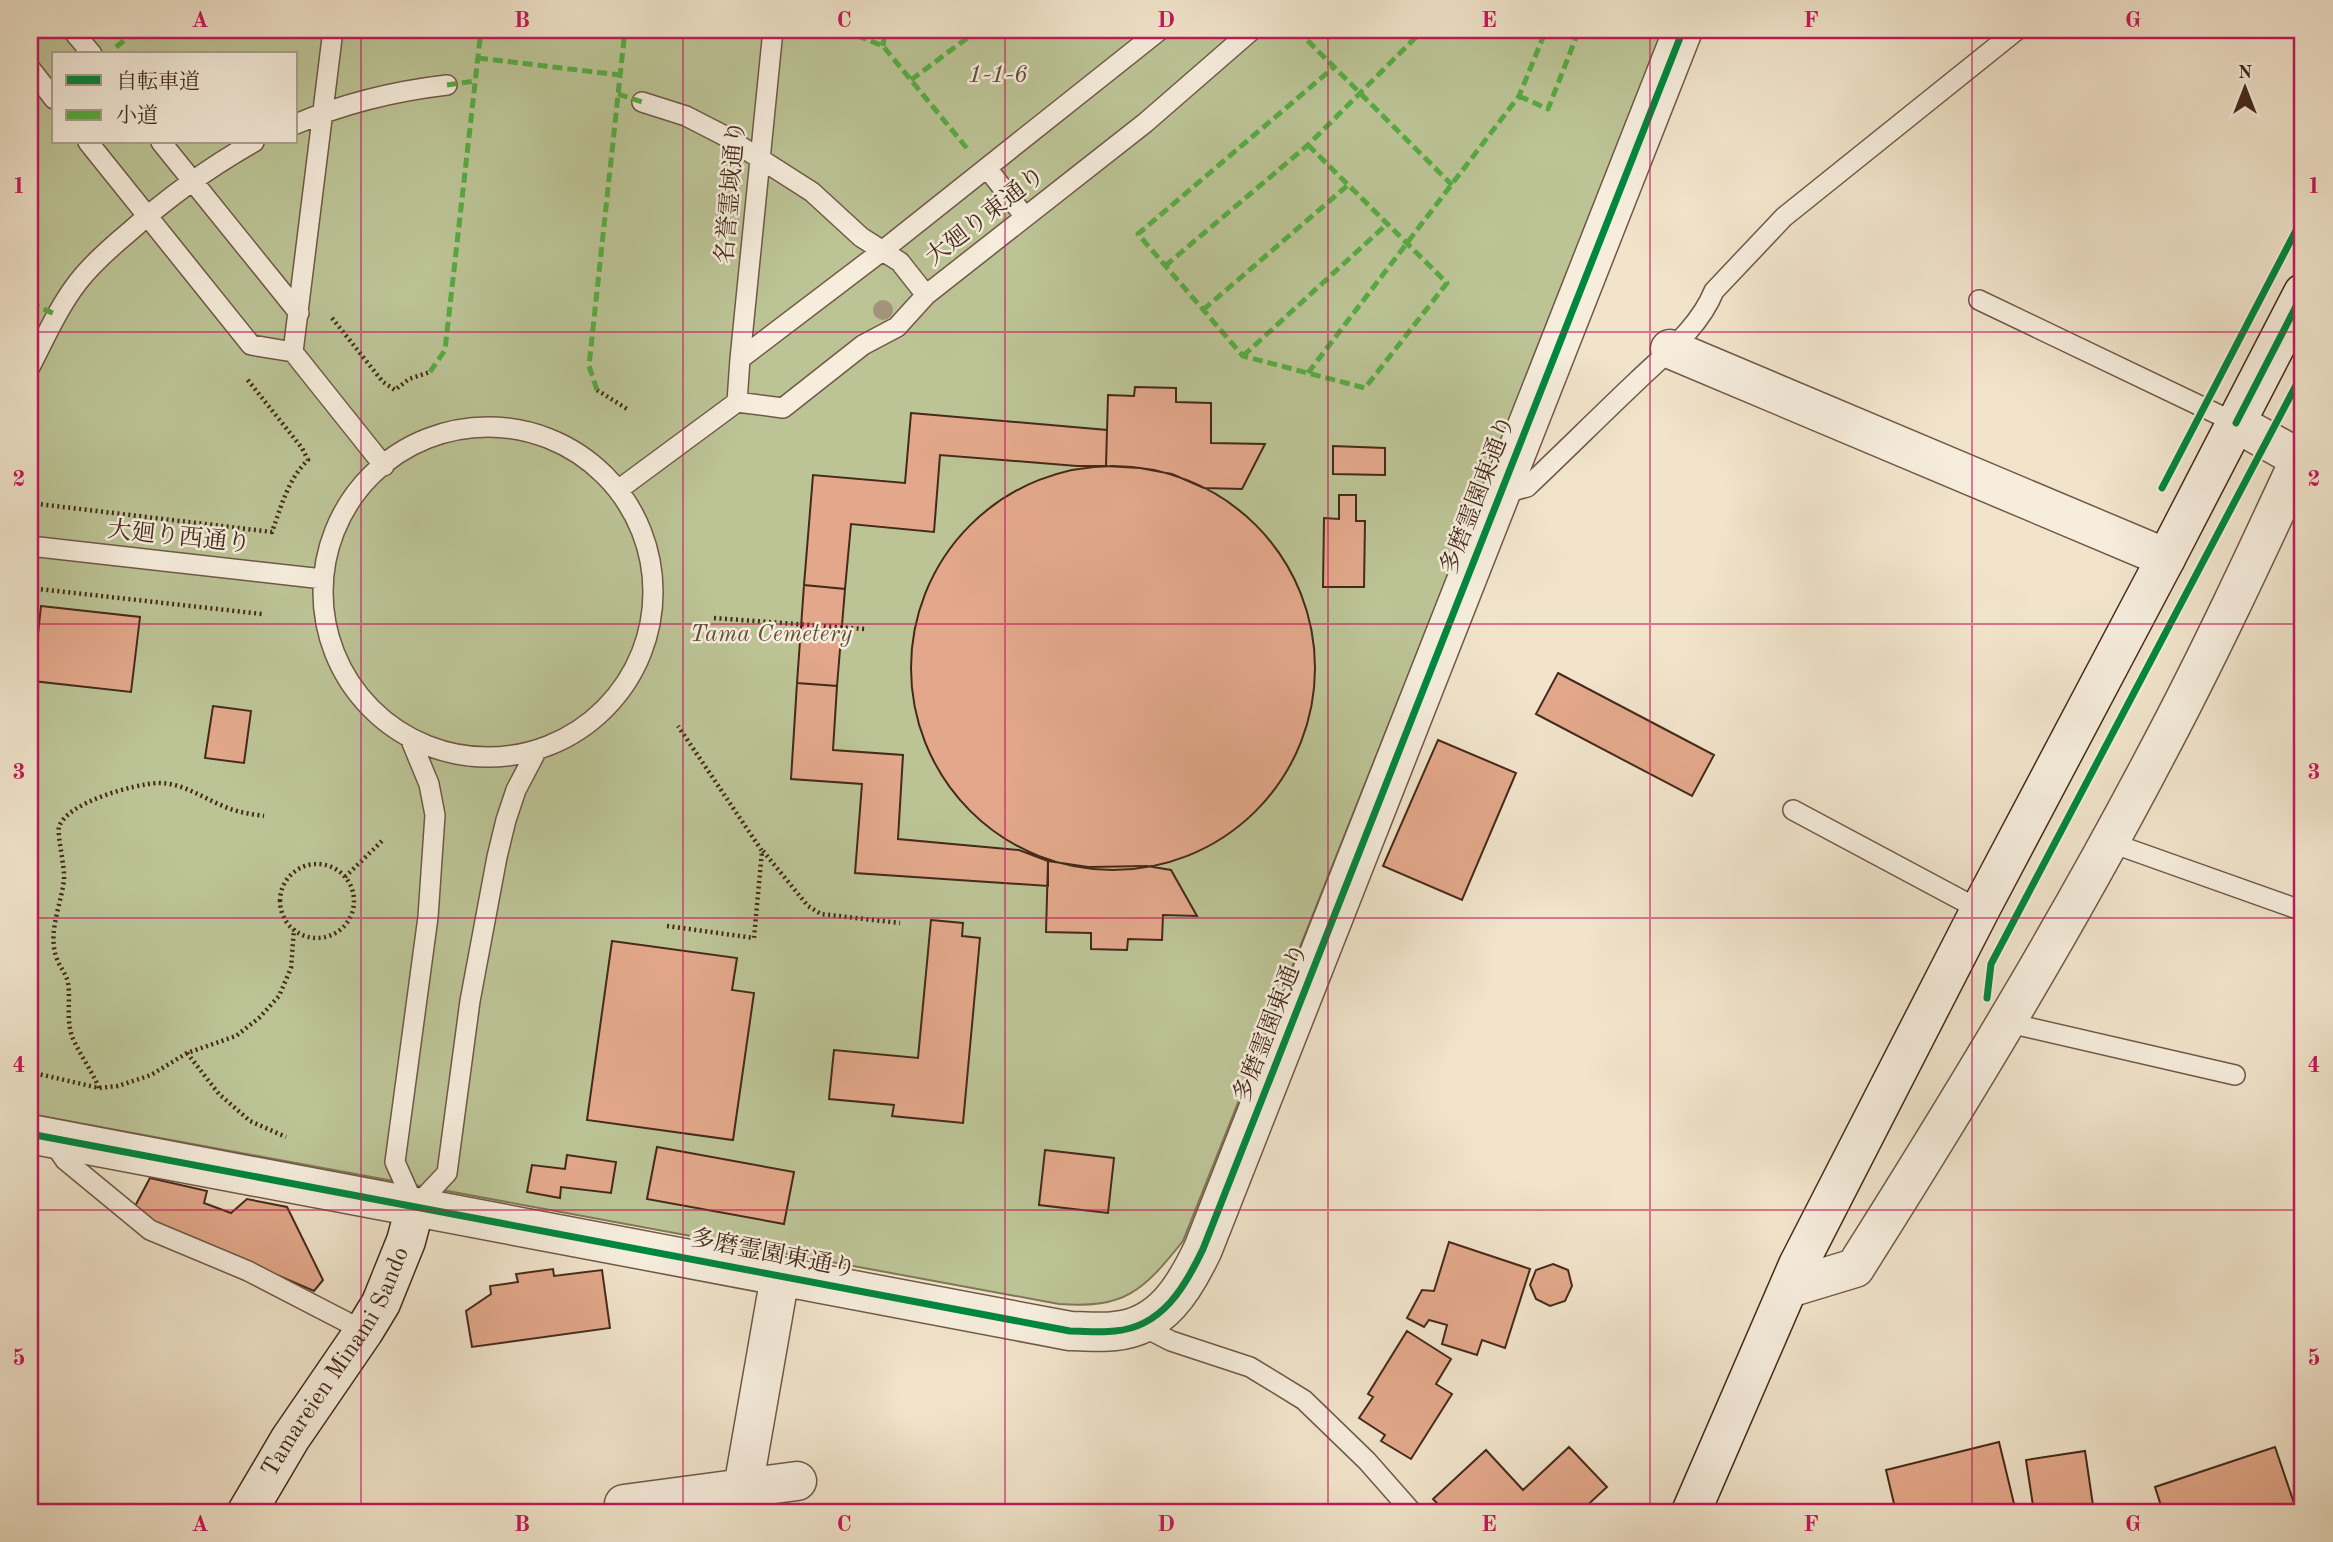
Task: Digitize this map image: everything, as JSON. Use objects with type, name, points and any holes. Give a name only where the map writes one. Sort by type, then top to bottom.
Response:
[{"type":"street","name":"多磨霊園東通り","points":[[39,1136],[1070,1331],[1116,1331],[1140,1325],[1165,1308],[1187,1283],[1203,1249],[1683,30]]},
{"type":"street","points":[[1691,1512],[1789,1288],[1980,910],[2303,293]]},
{"type":"street","points":[[1670,349],[2166,558]]},
{"type":"street","points":[[1789,1288],[1855,1268],[1954,1112],[2157,753],[2302,459],[2235,423]]},
{"type":"street","name":"Tamareien Minami Sando","points":[[247,1512],[290,1439],[381,1303],[396,1269],[415,1207]]},
{"type":"street","points":[[743,1488],[780,1276]]},
{"type":"street","points":[[624,1504],[797,1481]]},
{"type":"lane","points":[[72,30],[90,52]]},
{"type":"lane","points":[[293,352],[333,30]]},
{"type":"lane","name":"名誉霊域通り","points":[[740,359],[774,30]]},
{"type":"lane","name":"大廻り東通り","points":[[740,359],[882,251],[1160,30]]},
{"type":"lane","name":"大廻り東通り","points":[[737,402],[783,408],[863,345],[897,327],[926,295],[1145,123],[1252,30]]},
{"type":"lane","points":[[1501,494],[1527,487],[1670,349],[1695,324],[1708,306],[1714,291],[1784,217],[2017,30]]},
{"type":"lane","points":[[30,68],[52,96]]},
{"type":"lane","points":[[298,123],[402,90],[447,85]]},
{"type":"lane","points":[[642,102],[686,116],[761,158],[812,192],[861,237],[900,262],[926,295]]},
{"type":"lane","points":[[91,144],[251,345],[293,352],[384,466]]},
{"type":"lane","points":[[164,144],[299,313]]},
{"type":"lane","points":[[30,367],[78,282],[103,254],[192,180],[251,144]]},
{"type":"lane","points":[[987,168],[1025,217]]},
{"type":"lane","points":[[1979,300],[2235,423]]},
{"type":"lane","points":[[618,490],[737,402],[740,359]]},
{"type":"lane","points":[[472,428],[504,428],[536,434],[566,446],[593,464],[618,490],[634,513],[647,543],[653,575],[653,607],[647,639],[635,669],[617,696],[595,719],[567,738],[537,750],[506,756],[473,757],[441,750],[410,738],[384,720],[361,698],[343,671],[330,642],[324,610],[323,579],[329,546],[342,515],[359,489],[384,466],[410,447],[439,434],[472,428]]},
{"type":"lane","name":"大廻り西通り","points":[[30,546],[323,579]]},
{"type":"lane","points":[[410,738],[429,785],[435,815],[428,917],[395,1162],[415,1207],[447,1173],[470,1002],[497,857],[516,790],[537,750]]},
{"type":"lane","points":[[1793,810],[1980,910]]},
{"type":"lane","points":[[2109,842],[2303,911]]},
{"type":"lane","points":[[2005,1022],[2235,1075]]},
{"type":"lane","points":[[39,1136],[150,1230],[248,1271],[364,1331]]},
{"type":"lane","points":[[1140,1325],[1171,1341],[1250,1367],[1304,1400],[1367,1461],[1412,1512]]},
{"type":"path","points":[[331,318],[383,382],[395,390],[409,379],[430,372]]},
{"type":"path","points":[[30,503],[272,532],[290,484],[299,468],[308,460],[302,448],[244,375]]},
{"type":"path","points":[[597,390],[627,409]]},
{"type":"path","points":[[30,587],[262,614]]},
{"type":"path","points":[[714,618],[865,629]]},
{"type":"path","points":[[30,710],[33,710],[30,738]]},
{"type":"path","points":[[678,726],[762,851],[808,906],[821,914],[900,923]]},
{"type":"path","points":[[99,1088],[90,1066],[74,1040],[68,1021],[68,985],[65,971],[57,959],[54,942],[64,880],[64,854],[59,828],[66,817],[84,804],[139,785],[162,783],[184,787],[240,813],[264,816]]},
{"type":"path","points":[[345,877],[382,841]]},
{"type":"path","points":[[667,926],[754,937],[762,851]]},
{"type":"path","points":[[319,864],[330,866],[345,877],[353,894],[353,907],[349,919],[341,929],[330,935],[317,937],[304,935],[286,921],[281,911],[280,899],[288,878],[296,870],[319,864]]},
{"type":"path","points":[[30,1072],[99,1088],[118,1086],[151,1075],[187,1054],[236,1036],[259,1018],[279,996],[291,968],[294,929]]},
{"type":"path","points":[[187,1054],[219,1094],[250,1121],[289,1138]]},
{"type":"green space","name":"Tama Cemetery","points":[[30,30],[1665,30],[1183,1241],[1156,1273],[1131,1293],[1101,1303],[1059,1304],[30,1114]]},
{"type":"building","points":[[1135,387],[1176,388],[1176,402],[1211,403],[1211,443],[1265,444],[1242,489],[1204,488],[1172,474],[1140,468],[1106,466],[1108,395],[1134,396]]},
{"type":"building","points":[[911,413],[1107,430],[1106,466],[940,455],[934,532],[851,524],[845,589],[804,585],[813,475],[905,483]]},
{"type":"building","points":[[1333,446],[1385,448],[1385,475],[1333,474]]},
{"type":"building","points":[[1113,466],[1152,470],[1190,481],[1225,500],[1256,525],[1281,556],[1300,591],[1311,629],[1315,668],[1311,707],[1300,745],[1281,780],[1256,811],[1225,836],[1190,855],[1152,866],[1113,870],[1074,866],[1036,855],[1001,836],[970,811],[945,780],[926,745],[915,707],[911,668],[915,629],[926,591],[945,556],[970,525],[1001,500],[1036,481],[1074,470]]},
{"type":"building","points":[[1339,495],[1356,495],[1356,521],[1365,521],[1364,587],[1323,587],[1324,518],[1339,519]]},
{"type":"building","points":[[804,585],[845,589],[837,686],[797,683]]},
{"type":"building","points":[[41,606],[140,617],[131,692],[33,681]]},
{"type":"building","points":[[1558,673],[1714,755],[1692,796],[1536,714]]},
{"type":"building","points":[[797,683],[837,686],[833,750],[903,755],[898,839],[1019,850],[1048,861],[1048,886],[855,873],[862,784],[791,779]]},
{"type":"building","points":[[213,706],[251,711],[244,763],[205,758]]},
{"type":"building","points":[[1438,740],[1516,773],[1462,900],[1383,866]]},
{"type":"building","points":[[1048,861],[1088,867],[1147,866],[1171,870],[1197,916],[1163,915],[1162,940],[1128,939],[1127,950],[1091,949],[1091,933],[1046,932]]},
{"type":"building","points":[[931,920],[963,923],[962,936],[980,938],[963,1123],[892,1116],[894,1105],[829,1099],[834,1050],[918,1058]]},
{"type":"building","points":[[612,941],[737,958],[732,990],[754,993],[733,1140],[587,1120]]},
{"type":"building","points":[[657,1147],[794,1172],[784,1224],[647,1199]]},
{"type":"building","points":[[1045,1150],[1114,1158],[1108,1213],[1039,1205]]},
{"type":"building","points":[[567,1155],[616,1162],[611,1193],[561,1187],[560,1198],[527,1192],[532,1165],[565,1169]]},
{"type":"building","points":[[150,1178],[207,1191],[204,1203],[231,1213],[247,1199],[287,1207],[323,1280],[314,1291],[150,1220],[134,1208]]},
{"type":"building","points":[[1449,1242],[1530,1269],[1505,1348],[1482,1340],[1477,1355],[1442,1344],[1447,1325],[1429,1320],[1424,1327],[1407,1318],[1422,1290],[1434,1291]]},
{"type":"building","points":[[1553,1264],[1568,1270],[1572,1286],[1565,1301],[1550,1306],[1536,1299],[1530,1285],[1536,1270]]},
{"type":"building","points":[[553,1269],[554,1276],[602,1270],[610,1328],[472,1347],[466,1311],[491,1294],[490,1286],[518,1282],[516,1274]]},
{"type":"building","points":[[1407,1331],[1451,1359],[1436,1384],[1452,1394],[1411,1459],[1381,1441],[1385,1435],[1359,1418],[1373,1397],[1368,1394]]},
{"type":"building","points":[[1999,1442],[2016,1512],[1896,1512],[1886,1470]]},
{"type":"building","points":[[1569,1447],[1607,1487],[1580,1512],[1445,1512],[1433,1499],[1486,1450],[1523,1490]]},
{"type":"building","points":[[2275,1447],[2295,1506],[2276,1512],[2163,1512],[2155,1487]]},
{"type":"building","points":[[2085,1451],[2094,1512],[2034,1512],[2026,1460]]},
{"type":"marked path","points":[[116,47],[137,30]]},
{"type":"marked path","points":[[430,372],[445,350],[481,30]]},
{"type":"marked path","points":[[597,390],[589,366],[625,30]]},
{"type":"marked path","points":[[843,30],[883,46],[970,152]]},
{"type":"marked path","points":[[883,46],[885,30]]},
{"type":"marked path","points":[[911,80],[978,30]]},
{"type":"marked path","points":[[1297,30],[1452,185]]},
{"type":"marked path","points":[[1165,266],[1308,145],[1423,30]]},
{"type":"marked path","points":[[1308,373],[1519,96],[1546,30]]},
{"type":"marked path","points":[[1519,96],[1548,109],[1579,30]]},
{"type":"marked path","points":[[478,58],[620,75]]},
{"type":"marked path","points":[[1308,145],[1447,283],[1365,388],[1243,356],[1138,234],[1334,67]]},
{"type":"marked path","points":[[447,85],[475,81]]},
{"type":"marked path","points":[[618,94],[642,102]]},
{"type":"marked path","points":[[30,114],[33,111]]},
{"type":"marked path","points":[[1203,310],[1348,185]]},
{"type":"marked path","points":[[1243,356],[1387,224]]},
{"type":"marked path","points":[[30,303],[57,315]]},
{"type":"cycle path","points":[[30,1134],[1070,1331],[1115,1331],[1146,1322],[1170,1303],[1180,1291],[1203,1249],[1683,30]]},
{"type":"cycle path","points":[[2162,488],[2303,217]]},
{"type":"cycle path","points":[[2236,423],[2303,293]]},
{"type":"cycle path","points":[[1987,998],[1991,964],[2303,372]]},
{"type":"park label","name":"1-1-6","points":[[998,76]]}]
